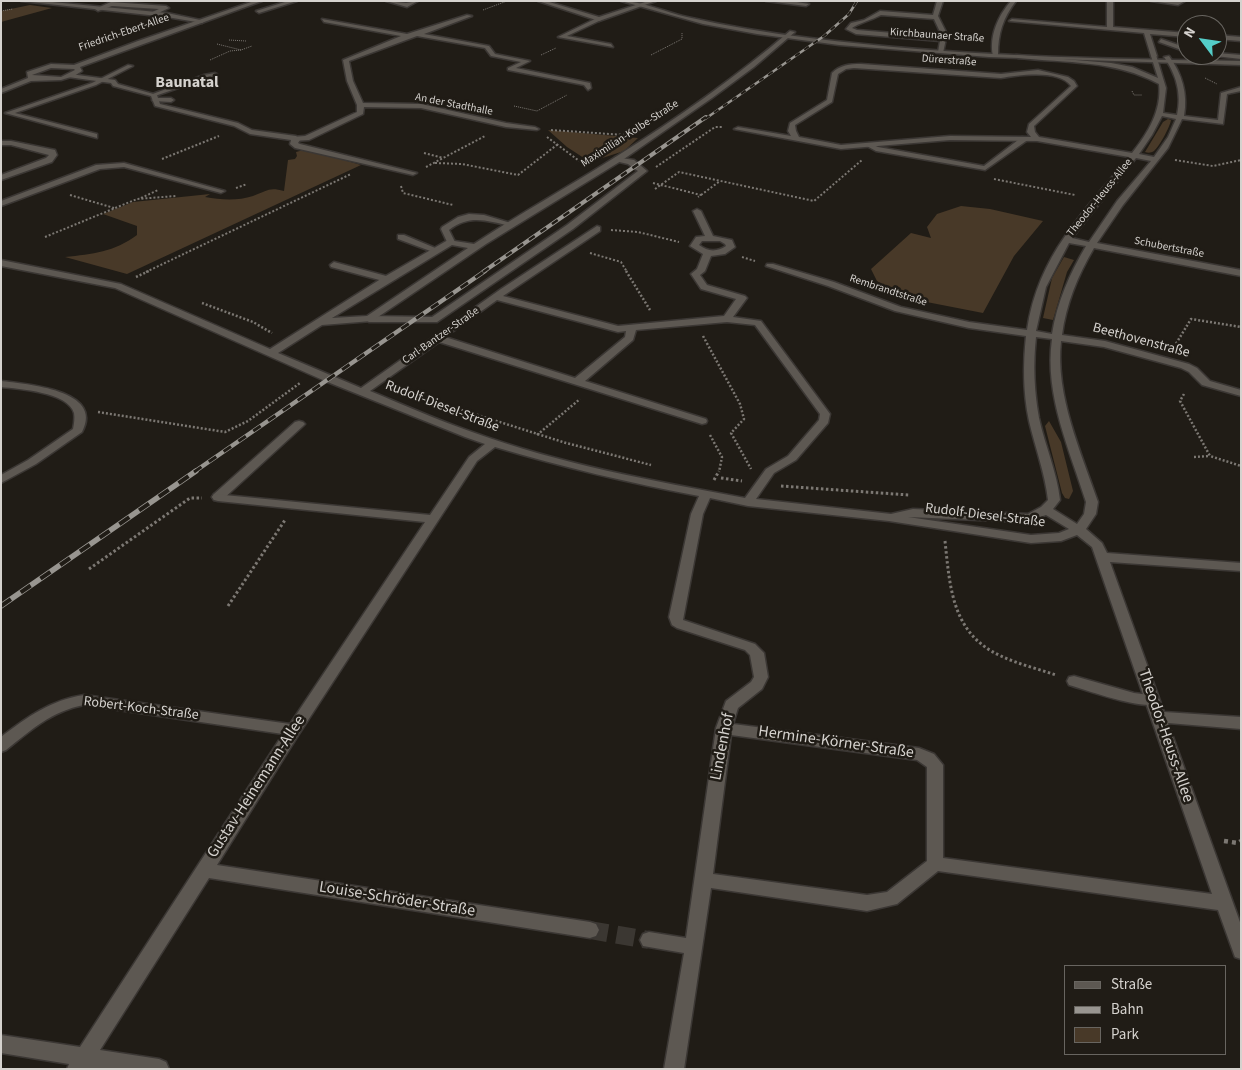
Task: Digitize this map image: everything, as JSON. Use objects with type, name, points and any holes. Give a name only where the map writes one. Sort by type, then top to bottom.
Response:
[{"type":"street","points":[[23,1],[199,20]]},
{"type":"street","points":[[56,6],[72,1]]},
{"type":"street","name":"Friedrich-Ebert-Allee","points":[[75,67],[250,1]]},
{"type":"street","name":"Friedrich-Ebert-Allee","points":[[32,78],[29,76],[29,73],[34,70],[63,65],[260,1]]},
{"type":"street","points":[[259,11],[295,1]]},
{"type":"street","points":[[388,1],[407,4],[416,1]]},
{"type":"street","points":[[540,1],[599,19]]},
{"type":"street","name":"Kirchbaunaer Straße","points":[[623,1],[702,22],[789,34],[942,49],[995,53],[1155,59],[1171,62],[1241,58]]},
{"type":"street","points":[[611,46],[561,37],[599,19],[639,4],[654,1]]},
{"type":"street","points":[[768,1],[806,4]]},
{"type":"street","points":[[940,1],[935,17],[943,30],[942,49]]},
{"type":"street","points":[[995,53],[1001,16],[1014,1]]},
{"type":"street","points":[[1110,1],[1110,28]]},
{"type":"street","points":[[1154,1],[1178,3],[1183,1]]},
{"type":"street","points":[[98,9],[111,4],[166,8],[152,14]]},
{"type":"street","points":[[935,17],[880,13],[866,21],[853,24],[849,29],[856,32],[943,39]]},
{"type":"street","points":[[154,97],[158,105],[236,124],[241,129],[295,139],[306,138],[362,113],[350,81],[346,60],[407,36],[469,16]]},
{"type":"street","points":[[324,20],[407,36]]},
{"type":"street","points":[[1012,21],[1177,34]]},
{"type":"street","name":"Theodor-Heuss-Allee","points":[[1146,31],[1162,83],[1162,101],[1158,114],[1149,135],[1134,156],[1066,240],[1042,285],[1036,304],[1028,355],[1030,390],[1034,419],[1054,493],[1054,500],[1046,510],[1078,530],[1098,546],[1103,556],[1241,951]]},
{"type":"street","name":"Theodor-Heuss-Allee","points":[[1078,530],[1090,514],[1092,502],[1058,392],[1054,364],[1059,319],[1080,266],[1092,245],[1127,194],[1156,158],[1171,136],[1180,117],[1182,92],[1158,32]]},
{"type":"street","points":[[417,34],[487,47],[493,55],[526,61],[510,69],[584,82],[588,84],[588,88]]},
{"type":"street","name":"Maximilian-Kolbe-Straße","points":[[369,319],[510,224],[650,138],[727,85],[789,34]]},
{"type":"street","points":[[1227,38],[1241,39]]},
{"type":"street","points":[[1161,41],[1177,47]]},
{"type":"street","name":"Kirchbaunaer Straße","points":[[995,53],[1122,67],[1146,74],[1162,83]]},
{"type":"street","name":"Kirchbaunaer Straße","points":[[1016,56],[1155,59]]},
{"type":"street","points":[[1227,56],[1241,58]]},
{"type":"street","points":[[1171,62],[1241,64]]},
{"type":"street","name":"Friedrich-Ebert-Allee","points":[[2,95],[48,80],[70,76],[80,70],[63,65]]},
{"type":"street","points":[[94,136],[8,113],[100,81],[130,66]]},
{"type":"street","name":"Dürerstraße","points":[[796,139],[792,131],[792,124],[830,101],[835,73],[838,69],[848,66],[861,66],[1001,76],[1024,72],[1038,72],[1066,78],[1074,86],[1031,125],[1031,132],[1037,139]]},
{"type":"street","points":[[154,97],[206,76],[215,75]]},
{"type":"street","points":[[70,76],[100,81],[113,81],[113,84],[116,85],[154,97],[171,100]]},
{"type":"street","name":"Friedrich-Ebert-Allee","points":[[2,95],[32,78],[48,80]]},
{"type":"street","points":[[1158,114],[1221,123],[1223,96],[1228,91],[1238,89]]},
{"type":"street","name":"An der Stadthalle","points":[[360,105],[421,106],[506,125],[536,128]]},
{"type":"street","points":[[738,129],[842,147],[950,138],[1037,139],[1134,156]]},
{"type":"street","points":[[295,139],[294,144],[298,146],[413,173]]},
{"type":"street","points":[[869,145],[876,149],[985,168],[1025,139]]},
{"type":"street","points":[[1,143],[11,143],[52,152],[53,155],[49,160],[1,178]]},
{"type":"street","name":"Theodor-Heuss-Allee","points":[[1134,156],[1156,158]]},
{"type":"street","points":[[319,322],[369,319],[434,320],[570,227],[643,171],[631,162],[618,159]]},
{"type":"street","points":[[1,204],[99,167],[124,165],[221,191]]},
{"type":"street","points":[[697,211],[710,238]]},
{"type":"street","points":[[451,242],[446,229],[455,220],[467,216],[490,218],[510,224]]},
{"type":"street","name":"Carl-Bantzer-Straße","points":[[362,392],[496,297],[597,229]]},
{"type":"street","points":[[401,237],[436,250]]},
{"type":"street","points":[[710,238],[729,242],[731,247],[725,251],[708,253],[699,250],[694,244],[700,240],[710,238]]},
{"type":"street","name":"Theodor-Heuss-Allee","points":[[1066,240],[1092,245]]},
{"type":"street","points":[[272,352],[387,279],[451,242],[475,248]]},
{"type":"street","name":"Schubertstraße","points":[[1092,245],[1241,273]]},
{"type":"street","points":[[708,253],[701,271],[695,274],[704,287],[742,298],[722,319]]},
{"type":"street","name":"Rudolf-Diesel-Straße","points":[[1,263],[118,286],[362,392],[493,443],[558,462],[705,495],[748,502],[889,517],[912,522],[1038,539],[1061,537],[1078,530]]},
{"type":"street","points":[[334,265],[387,279]]},
{"type":"street","name":"Rembrandtstraße","points":[[770,266],[831,284],[912,312],[969,325],[1031,334]]},
{"type":"street","points":[[496,297],[605,327],[631,329],[722,319],[758,323],[825,414],[824,421],[792,458],[770,471],[748,502]]},
{"type":"street","points":[[577,382],[630,338],[631,329]]},
{"type":"street","points":[[1031,334],[1056,338]]},
{"type":"street","points":[[438,338],[702,421]]},
{"type":"street","name":"Beethovenstraße","points":[[1056,338],[1105,344],[1166,360],[1193,370],[1206,383],[1241,393]]},
{"type":"street","points":[[1,384],[55,393],[73,401],[80,414],[78,430],[32,462],[1,480]]},
{"type":"street","points":[[218,497],[299,424]]},
{"type":"street","name":"Gustav-Heinemann-Allee","points":[[81,1063],[203,870],[432,519],[473,459],[493,443]]},
{"type":"street","name":"Lindenhof","points":[[674,1069],[694,947],[724,728],[731,704],[757,685],[761,677],[757,653],[750,647],[677,622],[676,617],[697,514],[705,495]]},
{"type":"street","points":[[218,497],[432,519]]},
{"type":"street","name":"Rudolf-Diesel-Straße","points":[[889,517],[913,513],[1025,518],[1034,517],[1046,510]]},
{"type":"street","points":[[1103,556],[1241,567]]},
{"type":"street","points":[[1074,681],[1134,698],[1152,700]]},
{"type":"street","name":"Robert-Koch-Straße","points":[[1,746],[46,710],[68,702],[84,700],[294,730]]},
{"type":"street","points":[[1159,717],[1241,723]]},
{"type":"street","name":"Hermine-Körner-Straße","points":[[724,728],[919,754],[929,758],[935,765],[935,864]]},
{"type":"street","points":[[702,880],[867,903],[891,899],[935,864],[1224,903]]},
{"type":"street","name":"Louise-Schröder-Straße","points":[[203,870],[590,930]]},
{"type":"street","points":[[649,940],[694,947]]},
{"type":"street","points":[[1,1044],[81,1063],[159,1069]]},
{"type":"path","points":[[485,10],[507,1]]},
{"type":"path","points":[[651,55],[682,39],[682,33]]},
{"type":"path","points":[[229,40],[246,41]]},
{"type":"path","points":[[217,44],[241,50],[252,46]]},
{"type":"path","points":[[1202,77],[1238,89]]},
{"type":"path","points":[[1132,91],[1134,95],[1142,95]]},
{"type":"path","points":[[514,106],[538,110],[556,100]]},
{"type":"path","points":[[467,216],[463,208],[404,193],[399,181],[506,125]]},
{"type":"path","points":[[643,171],[653,169],[715,127],[738,129]]},
{"type":"path","points":[[536,128],[650,138]]},
{"type":"path","points":[[536,128],[587,167],[599,170]]},
{"type":"path","points":[[139,169],[241,129]]},
{"type":"path","points":[[433,163],[462,164],[518,175],[558,144]]},
{"type":"path","points":[[655,189],[679,172],[814,201],[876,149]]},
{"type":"path","points":[[424,153],[444,158]]},
{"type":"path","points":[[1156,158],[1214,166],[1241,160]]},
{"type":"path","points":[[118,286],[373,163]]},
{"type":"path","points":[[633,178],[701,195]]},
{"type":"path","points":[[697,211],[694,201],[721,181]]},
{"type":"path","points":[[1010,188],[1014,183]]},
{"type":"path","points":[[221,191],[232,190],[247,184]]},
{"type":"path","points":[[45,187],[115,208]]},
{"type":"path","points":[[45,237],[137,199],[184,195]]},
{"type":"path","points":[[597,229],[638,232],[694,244]]},
{"type":"path","points":[[570,248],[621,262],[660,326]]},
{"type":"path","points":[[725,251],[770,266]]},
{"type":"path","points":[[1166,360],[1191,319],[1241,327]]},
{"type":"path","points":[[695,322],[740,404],[744,419],[731,433],[760,484]]},
{"type":"path","points":[[80,414],[99,412],[225,432],[248,421],[301,383],[292,378],[306,369]]},
{"type":"path","points":[[537,435],[594,387]]},
{"type":"path","points":[[1184,394],[1180,401],[1210,456]]},
{"type":"path","points":[[421,397],[597,453],[660,467]]},
{"type":"path","points":[[702,421],[724,460],[723,466],[705,495]]},
{"type":"path","points":[[1194,457],[1210,456],[1241,466]]},
{"type":"path","points":[[709,476],[760,484],[915,496]]},
{"type":"path","points":[[90,569],[190,498],[218,497]]},
{"type":"path","points":[[228,606],[295,505]]},
{"type":"path","points":[[943,526],[948,576],[956,609],[974,640],[998,655],[1074,681]]},
{"type":"green space","points":[[30,5],[52,8],[1,22],[1,11]]},
{"type":"green space","points":[[1168,119],[1171,120],[1170,123],[1159,145],[1153,152],[1145,152],[1163,122]]},
{"type":"green space","points":[[548,130],[638,138],[624,151],[590,162],[567,147]]},
{"type":"green space","points":[[307,149],[361,165],[127,274],[65,257],[111,249],[137,235],[137,226],[103,214],[133,202],[210,194],[205,197],[235,199],[247,198],[268,190],[284,191],[288,160],[295,159],[297,156],[296,152]]},
{"type":"green space","points":[[961,206],[990,209],[1043,221],[1014,256],[983,313],[901,297],[877,281],[871,269],[911,233],[931,238],[927,227],[937,214]]},
{"type":"green space","points":[[1064,257],[1074,260],[1067,272],[1053,320],[1043,318],[1052,278]]},
{"type":"green space","points":[[1049,421],[1061,442],[1073,491],[1069,499],[1065,498],[1062,493],[1045,426]]},
{"type":"tunnel","points":[[590,930],[649,940]]},
{"type":"railway","points":[[705,119],[824,36],[849,14],[857,1]]},
{"type":"railway","points":[[483,272],[706,117]]},
{"type":"railway","points":[[194,472],[485,271]]},
{"type":"railway","points":[[1,606],[196,471]]},
{"type":"district","name":"Baunatal","points":[[187,83]]}]
